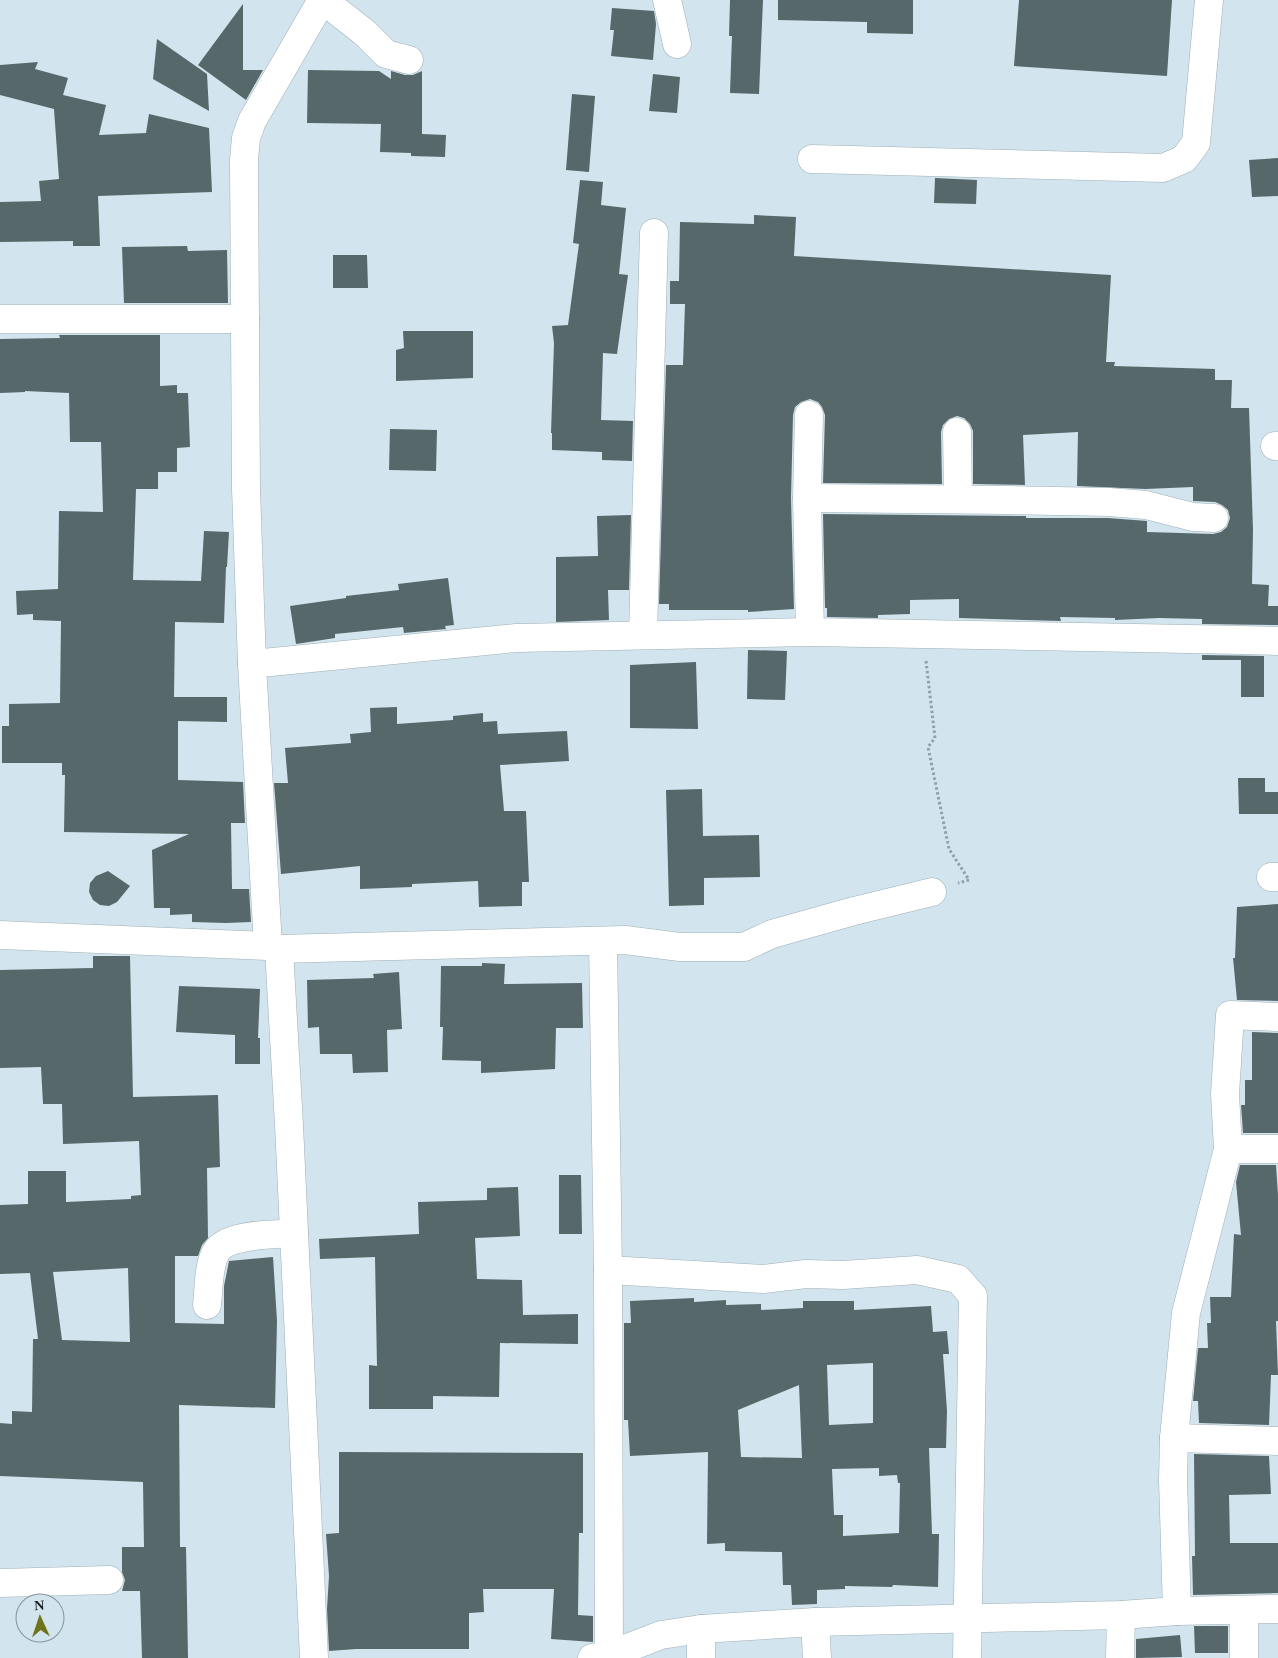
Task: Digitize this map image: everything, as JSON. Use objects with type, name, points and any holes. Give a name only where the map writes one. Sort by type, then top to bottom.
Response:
[{"type":"street","points":[[314,1658],[294,1234],[252,664],[246,488],[244,160],[246,138],[252,121],[323,0],[365,33],[386,54],[409,60]]},
{"type":"street","points":[[667,0],[677,44]]},
{"type":"street","points":[[812,159],[1163,168],[1184,159],[1196,143],[1210,0]]},
{"type":"street","points":[[643,635],[654,233]]},
{"type":"street","points":[[0,318],[246,319]]},
{"type":"street","points":[[808,415],[807,498],[810,632]]},
{"type":"street","points":[[958,432],[958,499]]},
{"type":"street","points":[[807,498],[1118,503],[1146,505],[1193,517],[1214,518]]},
{"type":"street","points":[[252,664],[516,638],[643,635],[810,632],[1278,641]]},
{"type":"street","points":[[0,935],[273,948],[625,940],[680,948],[744,948],[772,934],[932,892]]},
{"type":"street","points":[[603,941],[608,1270],[600,1657],[661,1635],[701,1628],[815,1622],[1121,1615],[1176,1611],[1278,1610]]},
{"type":"street","points":[[1176,1611],[1174,1438],[1186,1313],[1228,1148],[1225,1094],[1230,1015],[1278,1017]]},
{"type":"street","points":[[1228,1148],[1278,1148]]},
{"type":"street","points":[[207,1305],[212,1262],[217,1250],[224,1244],[250,1236],[294,1234]]},
{"type":"street","points":[[608,1270],[763,1278],[806,1274],[843,1275],[917,1270],[958,1279],[973,1296],[967,1658]]},
{"type":"street","points":[[1174,1438],[1278,1441]]},
{"type":"street","points":[[0,1583],[109,1580]]},
{"type":"street","points":[[1244,1610],[1244,1658]]},
{"type":"street","points":[[1120,1658],[1121,1615]]},
{"type":"street","points":[[815,1622],[817,1658]]},
{"type":"street","points":[[701,1628],[701,1658]]},
{"type":"path","points":[[921,634],[926,655],[936,738],[928,747],[949,849],[969,880],[932,892]]},
{"type":"building","points":[[730,0],[763,0],[759,94],[730,93],[732,36],[729,36]]},
{"type":"building","points":[[778,0],[913,0],[913,34],[867,33],[867,22],[778,20]]},
{"type":"building","points":[[1019,0],[1172,0],[1167,76],[1014,66]]},
{"type":"building","points":[[243,4],[243,70],[263,70],[246,100],[198,65]]},
{"type":"building","points":[[612,8],[654,11],[656,24],[653,60],[611,56],[614,30],[610,30]]},
{"type":"building","points":[[157,39],[207,74],[209,111],[153,79]]},
{"type":"building","points":[[38,62],[35,69],[68,78],[63,95],[106,105],[99,135],[146,133],[149,114],[209,128],[212,192],[98,196],[100,246],[73,246],[73,241],[0,242],[0,202],[41,201],[39,181],[59,179],[54,109],[0,95],[0,65]]},
{"type":"building","points":[[308,70],[379,71],[391,79],[391,71],[413,75],[422,71],[422,134],[446,135],[445,157],[411,156],[411,153],[380,152],[381,124],[307,123]]},
{"type":"building","points":[[653,74],[680,77],[677,113],[649,111]]},
{"type":"building","points":[[572,94],[595,96],[589,172],[566,170]]},
{"type":"building","points":[[1278,158],[1278,196],[1252,197],[1249,160]]},
{"type":"building","points":[[935,178],[977,180],[976,204],[934,203]]},
{"type":"building","points":[[580,180],[603,182],[601,205],[626,208],[619,274],[628,275],[617,354],[603,353],[601,420],[633,421],[632,461],[602,460],[602,452],[552,450],[554,343],[552,326],[568,325],[579,244],[573,243]]},
{"type":"building","points":[[754,215],[796,217],[794,256],[1111,275],[1106,362],[1115,362],[1114,366],[1215,369],[1215,380],[1232,380],[1231,408],[1249,408],[1253,530],[1252,584],[1269,585],[1268,606],[1278,606],[1278,625],[1202,624],[1202,619],[1159,618],[1115,620],[1115,618],[1060,617],[1061,621],[959,618],[959,599],[910,600],[910,614],[878,615],[878,618],[827,617],[827,608],[825,608],[823,514],[1108,518],[1147,521],[1147,532],[1213,534],[1221,532],[1227,527],[1230,518],[1228,510],[1222,505],[1215,502],[1193,501],[1193,487],[1145,489],[1077,486],[1078,432],[1023,435],[1025,485],[973,484],[973,431],[970,424],[964,418],[957,416],[949,419],[943,425],[941,432],[942,484],[823,483],[825,415],[818,402],[810,399],[801,402],[795,407],[793,415],[791,498],[794,609],[748,612],[748,610],[669,610],[669,604],[659,604],[666,365],[683,365],[685,304],[670,304],[670,281],[679,281],[680,222],[754,224]]},
{"type":"building","points":[[187,246],[188,251],[227,250],[228,303],[124,303],[122,247]]},
{"type":"building","points":[[333,255],[367,255],[368,288],[333,288]]},
{"type":"building","points":[[403,331],[473,331],[473,378],[396,381],[396,350],[404,348]]},
{"type":"building","points":[[59,335],[160,335],[160,386],[177,385],[177,393],[188,393],[190,447],[177,448],[177,472],[158,472],[158,489],[136,489],[133,580],[201,581],[204,531],[229,532],[224,623],[175,622],[174,697],[227,697],[227,722],[178,721],[178,780],[243,782],[245,823],[231,823],[232,889],[249,889],[251,922],[192,922],[192,914],[170,915],[170,908],[154,908],[152,850],[189,834],[64,832],[65,775],[62,775],[62,763],[2,763],[2,726],[9,726],[9,704],[60,703],[61,621],[33,620],[33,614],[17,615],[16,591],[58,589],[59,511],[103,512],[101,442],[70,442],[69,393],[25,391],[0,393],[0,339],[60,338]]},
{"type":"building","points":[[390,429],[437,430],[436,471],[389,470]]},
{"type":"building","points":[[631,515],[629,590],[608,590],[609,620],[556,622],[556,557],[598,556],[597,516]]},
{"type":"building","points":[[448,578],[454,625],[445,626],[446,629],[404,633],[403,627],[335,634],[335,638],[296,644],[290,606],[346,598],[346,596],[399,590],[398,584]]},
{"type":"building","points":[[748,650],[787,651],[785,700],[747,699]]},
{"type":"building","points":[[1202,655],[1264,656],[1264,697],[1241,697],[1241,660],[1202,660]]},
{"type":"building","points":[[696,662],[698,729],[630,728],[630,665]]},
{"type":"building","points":[[397,707],[397,724],[453,720],[453,716],[483,713],[483,722],[497,721],[498,734],[567,731],[569,761],[500,765],[504,811],[526,811],[529,882],[522,882],[522,906],[479,907],[478,881],[412,884],[412,887],[360,889],[360,866],[281,874],[274,783],[288,783],[285,748],[351,743],[350,734],[371,732],[370,708]]},
{"type":"building","points":[[1238,778],[1265,778],[1265,792],[1278,792],[1278,814],[1239,814]]},
{"type":"building","points":[[702,789],[703,836],[759,835],[760,877],[704,878],[704,905],[669,906],[666,790]]},
{"type":"building","points":[[108,871],[130,886],[117,902],[109,906],[100,905],[93,900],[89,892],[90,883],[96,876]]},
{"type":"building","points":[[1278,904],[1278,1001],[1237,1000],[1233,958],[1235,958],[1237,907]]},
{"type":"building","points":[[93,956],[130,956],[133,1097],[218,1095],[220,1167],[207,1168],[208,1238],[202,1245],[198,1256],[175,1256],[175,1323],[224,1324],[224,1286],[229,1261],[273,1257],[277,1321],[275,1408],[179,1405],[180,1547],[186,1547],[188,1658],[142,1658],[140,1591],[122,1591],[125,1580],[122,1572],[122,1547],[144,1547],[143,1482],[0,1476],[0,1423],[12,1424],[12,1411],[32,1412],[33,1339],[38,1339],[30,1273],[0,1274],[0,1205],[28,1204],[28,1171],[66,1171],[66,1202],[131,1199],[131,1196],[141,1195],[139,1141],[63,1144],[62,1104],[43,1104],[41,1067],[0,1068],[0,970],[93,968]],"holes":[[[128,1268],[130,1342],[62,1340],[53,1272]]]},
{"type":"building","points":[[482,963],[505,964],[504,984],[582,983],[583,1028],[556,1028],[555,1069],[481,1073],[481,1061],[442,1060],[443,1027],[440,1027],[441,966],[482,966]]},
{"type":"building","points":[[399,972],[402,1029],[387,1030],[388,1072],[353,1073],[352,1054],[320,1054],[319,1027],[308,1028],[307,980],[374,978],[373,974]]},
{"type":"building","points":[[179,986],[260,989],[258,1038],[260,1038],[260,1064],[235,1064],[235,1035],[176,1032]]},
{"type":"building","points":[[1252,1032],[1278,1033],[1278,1133],[1243,1133],[1241,1105],[1245,1105],[1245,1080],[1252,1080]]},
{"type":"building","points":[[1240,1165],[1276,1165],[1278,1195],[1278,1321],[1276,1321],[1278,1375],[1271,1375],[1269,1425],[1199,1423],[1198,1401],[1193,1401],[1198,1348],[1208,1348],[1207,1323],[1211,1323],[1210,1297],[1231,1297],[1234,1234],[1241,1235],[1236,1182]]},
{"type":"building","points":[[559,1175],[581,1175],[582,1234],[559,1234]]},
{"type":"building","points":[[518,1187],[520,1236],[475,1238],[477,1279],[522,1280],[523,1315],[578,1314],[578,1344],[500,1343],[499,1397],[433,1396],[433,1409],[369,1409],[369,1365],[377,1366],[375,1257],[320,1259],[319,1239],[419,1234],[418,1202],[487,1200],[487,1188]]},
{"type":"building","points":[[694,1298],[694,1302],[726,1300],[726,1305],[761,1304],[761,1310],[803,1308],[803,1301],[854,1301],[854,1310],[931,1306],[933,1332],[947,1331],[949,1354],[943,1354],[947,1411],[946,1448],[929,1448],[932,1534],[939,1534],[938,1587],[893,1585],[892,1587],[845,1586],[845,1589],[817,1590],[817,1604],[792,1605],[791,1585],[783,1585],[782,1552],[725,1551],[725,1543],[707,1544],[708,1452],[630,1456],[628,1420],[624,1420],[624,1323],[631,1323],[630,1301]],"holes":[[[873,1363],[873,1423],[829,1425],[827,1365]],[[799,1385],[802,1458],[741,1457],[738,1410]],[[879,1468],[879,1476],[897,1475],[898,1483],[900,1483],[899,1533],[843,1536],[843,1515],[834,1515],[832,1469]]]},
{"type":"building","points":[[339,1452],[583,1453],[583,1533],[579,1533],[578,1615],[593,1616],[593,1642],[551,1639],[554,1589],[483,1589],[484,1612],[469,1613],[469,1649],[356,1649],[329,1651],[327,1609],[329,1576],[326,1534],[339,1533]]},
{"type":"building","points":[[1194,1454],[1269,1456],[1271,1494],[1229,1495],[1230,1543],[1278,1543],[1278,1593],[1193,1595],[1192,1556],[1195,1556]]},
{"type":"building","points":[[1194,1626],[1228,1626],[1228,1653],[1195,1653]]},
{"type":"building","points":[[1180,1635],[1182,1657],[1136,1658],[1136,1639]]}]
